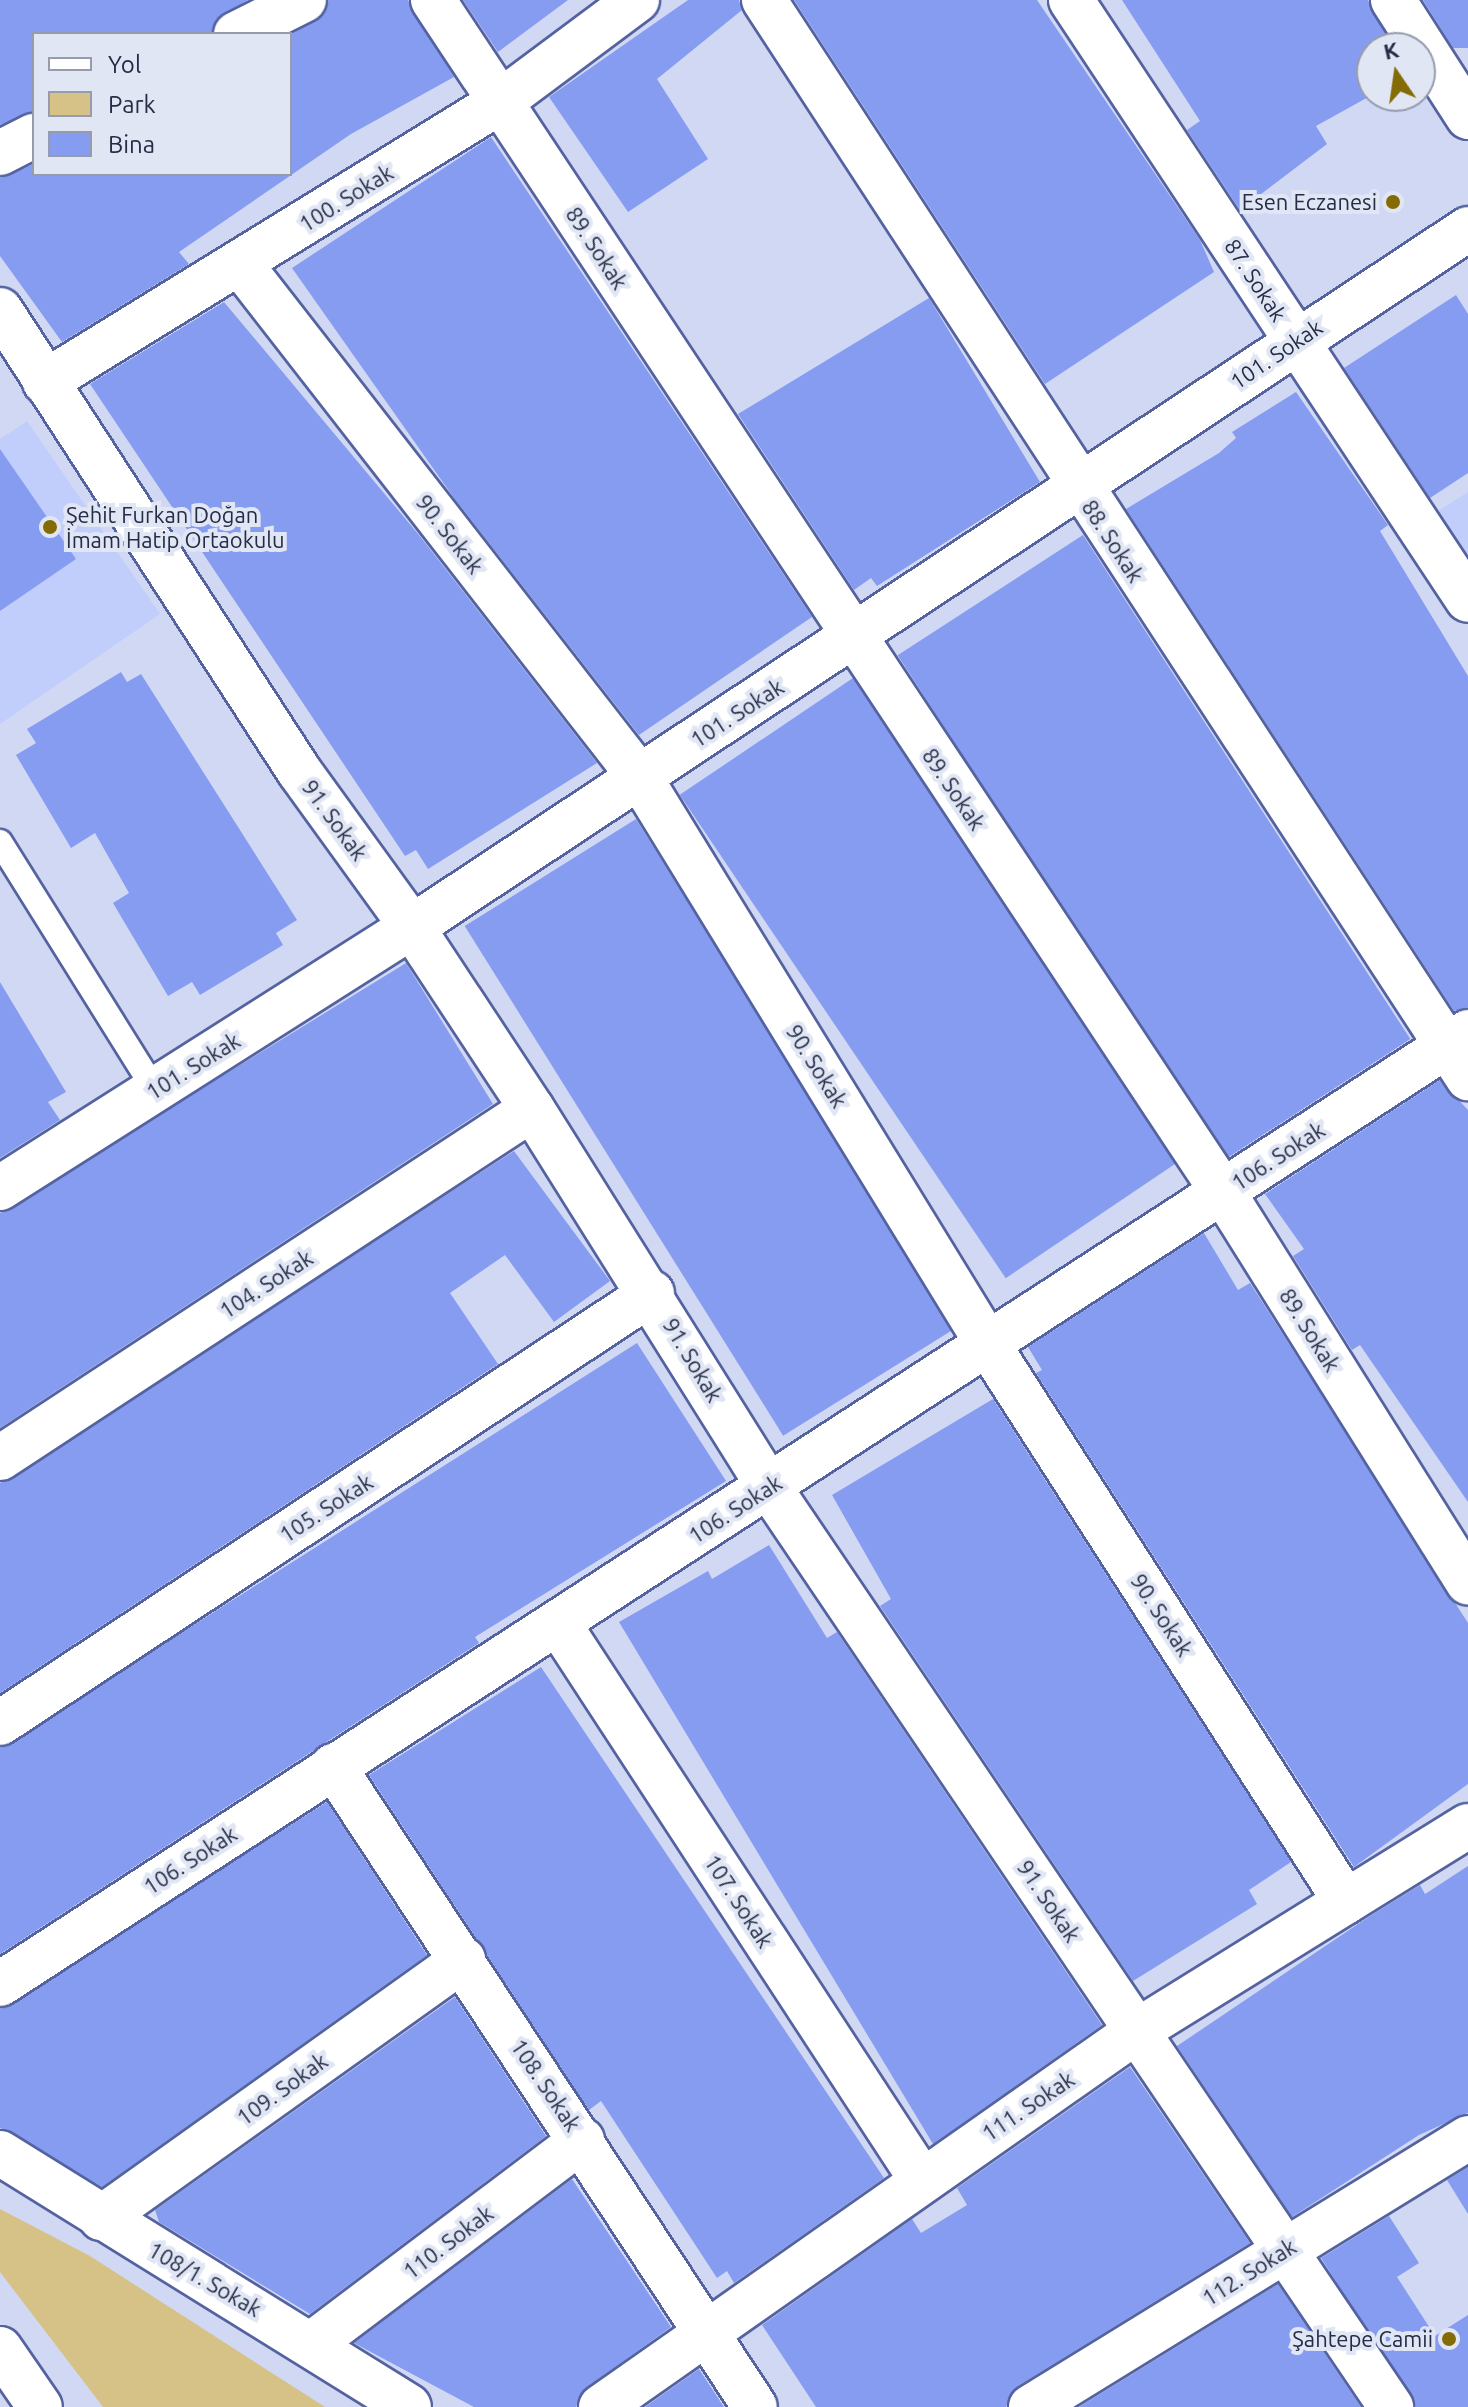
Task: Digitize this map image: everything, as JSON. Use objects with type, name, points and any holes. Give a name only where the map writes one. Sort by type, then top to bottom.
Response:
[{"type":"main road","points":[[240,32],[304,0]]},
{"type":"main road","name":"89. Sokak","points":[[433,0],[1223,1192],[1468,1582]]},
{"type":"main road","name":"100. Sokak","points":[[45,382],[241,265],[500,102],[637,0]]},
{"type":"main road","name":"88. Sokak","points":[[764,0],[1077,487],[1461,1052]]},
{"type":"main road","name":"87. Sokak","points":[[1071,0],[1468,600]]},
{"type":"main road","points":[[1393,0],[1468,117]]},
{"type":"main road","points":[[0,153],[32,137]]},
{"type":"main road","name":"101. Sokak","points":[[0,1188],[412,927],[1468,229]]},
{"type":"main road","name":"90. Sokak","points":[[241,265],[639,776],[987,1343],[1346,1902]]},
{"type":"main road","name":"91. Sokak","points":[[0,310],[299,771],[412,927],[532,1109],[652,1293],[769,1487],[1391,2407]]},
{"type":"main road","name":"106. Sokak","points":[[0,1984],[1223,1192],[1461,1052]]},
{"type":"main road","name":"104. Sokak","points":[[0,1458],[532,1109]]},
{"type":"main road","name":"105. Sokak","points":[[0,1723],[652,1293]]},
{"type":"main road","name":"107. Sokak","points":[[558,1623],[921,2179]]},
{"type":"main road","name":"108. Sokak","points":[[333,1766],[708,2328],[755,2407]]},
{"type":"main road","name":"111. Sokak","points":[[601,2407],[708,2328],[1137,2031],[1468,1826]]},
{"type":"main road","name":"109. Sokak","points":[[101,2218],[463,1960]]},
{"type":"main road","name":"112. Sokak","points":[[1031,2407],[1468,2138]]},
{"type":"main road","name":"110. Sokak","points":[[313,2343],[582,2140]]},
{"type":"main road","name":"108/1. Sokak","points":[[0,2153],[101,2218],[313,2343],[409,2407]]},
{"type":"main road","points":[[0,2349],[40,2407]]},
{"type":"main road","points":[[0,2387],[20,2407]]},
{"type":"lane","points":[[0,842],[155,1090]]},
{"type":"shaded area","name":"Şehit Furkan Doğan İmam Hatip Ortaokulu","points":[[27,421],[160,614],[0,724],[0,439]]},
{"type":"shaded area","points":[[1468,492],[1468,562],[1435,513]]},
{"type":"green space","points":[[0,2209],[90,2256],[325,2407],[103,2407],[0,2272]]},
{"type":"building","points":[[0,0],[248,0],[216,20],[212,32],[32,32],[32,112],[0,125]]},
{"type":"building","points":[[329,0],[408,0],[454,77],[351,134],[292,174],[292,34],[324,14]]},
{"type":"building","points":[[463,0],[568,0],[498,52]]},
{"type":"building","points":[[688,0],[739,0],[742,10],[657,79],[708,159],[628,212],[549,97]]},
{"type":"building","points":[[794,0],[1037,0],[1200,240],[1214,272],[1045,384]]},
{"type":"building","points":[[1122,0],[1368,0],[1385,32],[1356,32],[1356,104],[1316,126],[1327,144],[1240,210],[1187,130],[1200,121]]},
{"type":"building","points":[[1423,0],[1468,0],[1468,48],[1453,48]]},
{"type":"building","points":[[491,137],[812,617],[639,735],[454,498],[292,268]]},
{"type":"building","points":[[32,165],[32,176],[290,176],[179,252],[189,264],[62,342],[0,256],[0,178]]},
{"type":"building","points":[[1456,295],[1468,314],[1468,473],[1430,498],[1344,368]]},
{"type":"building","points":[[929,298],[1040,482],[877,586],[871,578],[854,590],[738,414]]},
{"type":"building","points":[[224,302],[419,535],[597,763],[428,869],[416,850],[405,856],[90,384]]},
{"type":"building","points":[[1296,392],[1388,525],[1380,531],[1468,676],[1468,1007],[1454,1011],[1126,509],[1219,453],[1236,438],[1232,432]]},
{"type":"building","points":[[0,449],[76,559],[0,611]]},
{"type":"building","points":[[1083,535],[1410,1039],[1225,1159],[898,655]]},
{"type":"building","points":[[121,672],[127,682],[141,674],[297,920],[276,933],[283,945],[200,995],[192,982],[168,996],[113,903],[129,893],[95,833],[71,848],[16,755],[36,743],[27,729]]},
{"type":"building","points":[[853,678],[1179,1161],[1006,1278],[680,795]]},
{"type":"building","points":[[636,819],[954,1329],[783,1436],[465,926]]},
{"type":"building","points":[[406,963],[493,1104],[0,1428],[0,1213]]},
{"type":"building","points":[[0,982],[66,1092],[48,1102],[60,1120],[0,1158]]},
{"type":"building","points":[[1440,1080],[1468,1110],[1468,1502],[1360,1345],[1352,1350],[1293,1256],[1304,1249],[1265,1194]]},
{"type":"building","points":[[514,1151],[610,1281],[554,1322],[505,1255],[450,1293],[498,1364],[0,1693],[0,1483]]},
{"type":"building","points":[[1204,1233],[1238,1290],[1250,1283],[1468,1623],[1468,1784],[1354,1867],[1036,1373],[1042,1370],[1028,1347]]},
{"type":"building","points":[[637,1343],[726,1481],[475,1637],[479,1643],[0,1954],[0,1748]]},
{"type":"building","points":[[993,1399],[1291,1862],[1249,1890],[1257,1904],[1133,1981],[880,1606],[891,1599],[832,1495]]},
{"type":"building","points":[[769,1545],[827,1638],[837,1632],[1102,2025],[933,2144],[619,1622],[708,1571],[712,1579]]},
{"type":"building","points":[[541,1667],[884,2178],[734,2283],[727,2271],[717,2278],[601,2101],[589,2110],[369,1775]]},
{"type":"building","points":[[327,1802],[427,1955],[102,2187],[0,2128],[0,2009]]},
{"type":"building","points":[[1468,1866],[1468,2113],[1419,2135],[1292,2217],[1177,2046],[1420,1885],[1425,1894]]},
{"type":"building","points":[[455,1997],[546,2136],[310,2314],[159,2222],[155,2210]]},
{"type":"building","points":[[1130,2067],[1250,2243],[1018,2386],[1006,2407],[816,2407],[762,2325],[912,2219],[921,2233],[967,2205],[957,2188]]},
{"type":"building","points":[[1468,2167],[1468,2214],[1447,2180]]},
{"type":"building","points":[[572,2179],[671,2327],[587,2387],[576,2407],[474,2407],[354,2343]]},
{"type":"building","points":[[1389,2216],[1419,2263],[1397,2277],[1435,2336],[1468,2315],[1468,2407],[1416,2407],[1321,2258]]},
{"type":"building","points":[[1278,2284],[1361,2407],[1079,2407]]},
{"type":"building","points":[[699,2369],[724,2407],[645,2407]]},
{"type":"place","name":"Esen Eczanesi","points":[[1393,202]]},
{"type":"place","name":"Şehit Furkan Doğan İmam Hatip Ortaokulu","points":[[50,527]]},
{"type":"place","name":"Şahtepe Camii","points":[[1449,2339]]}]
